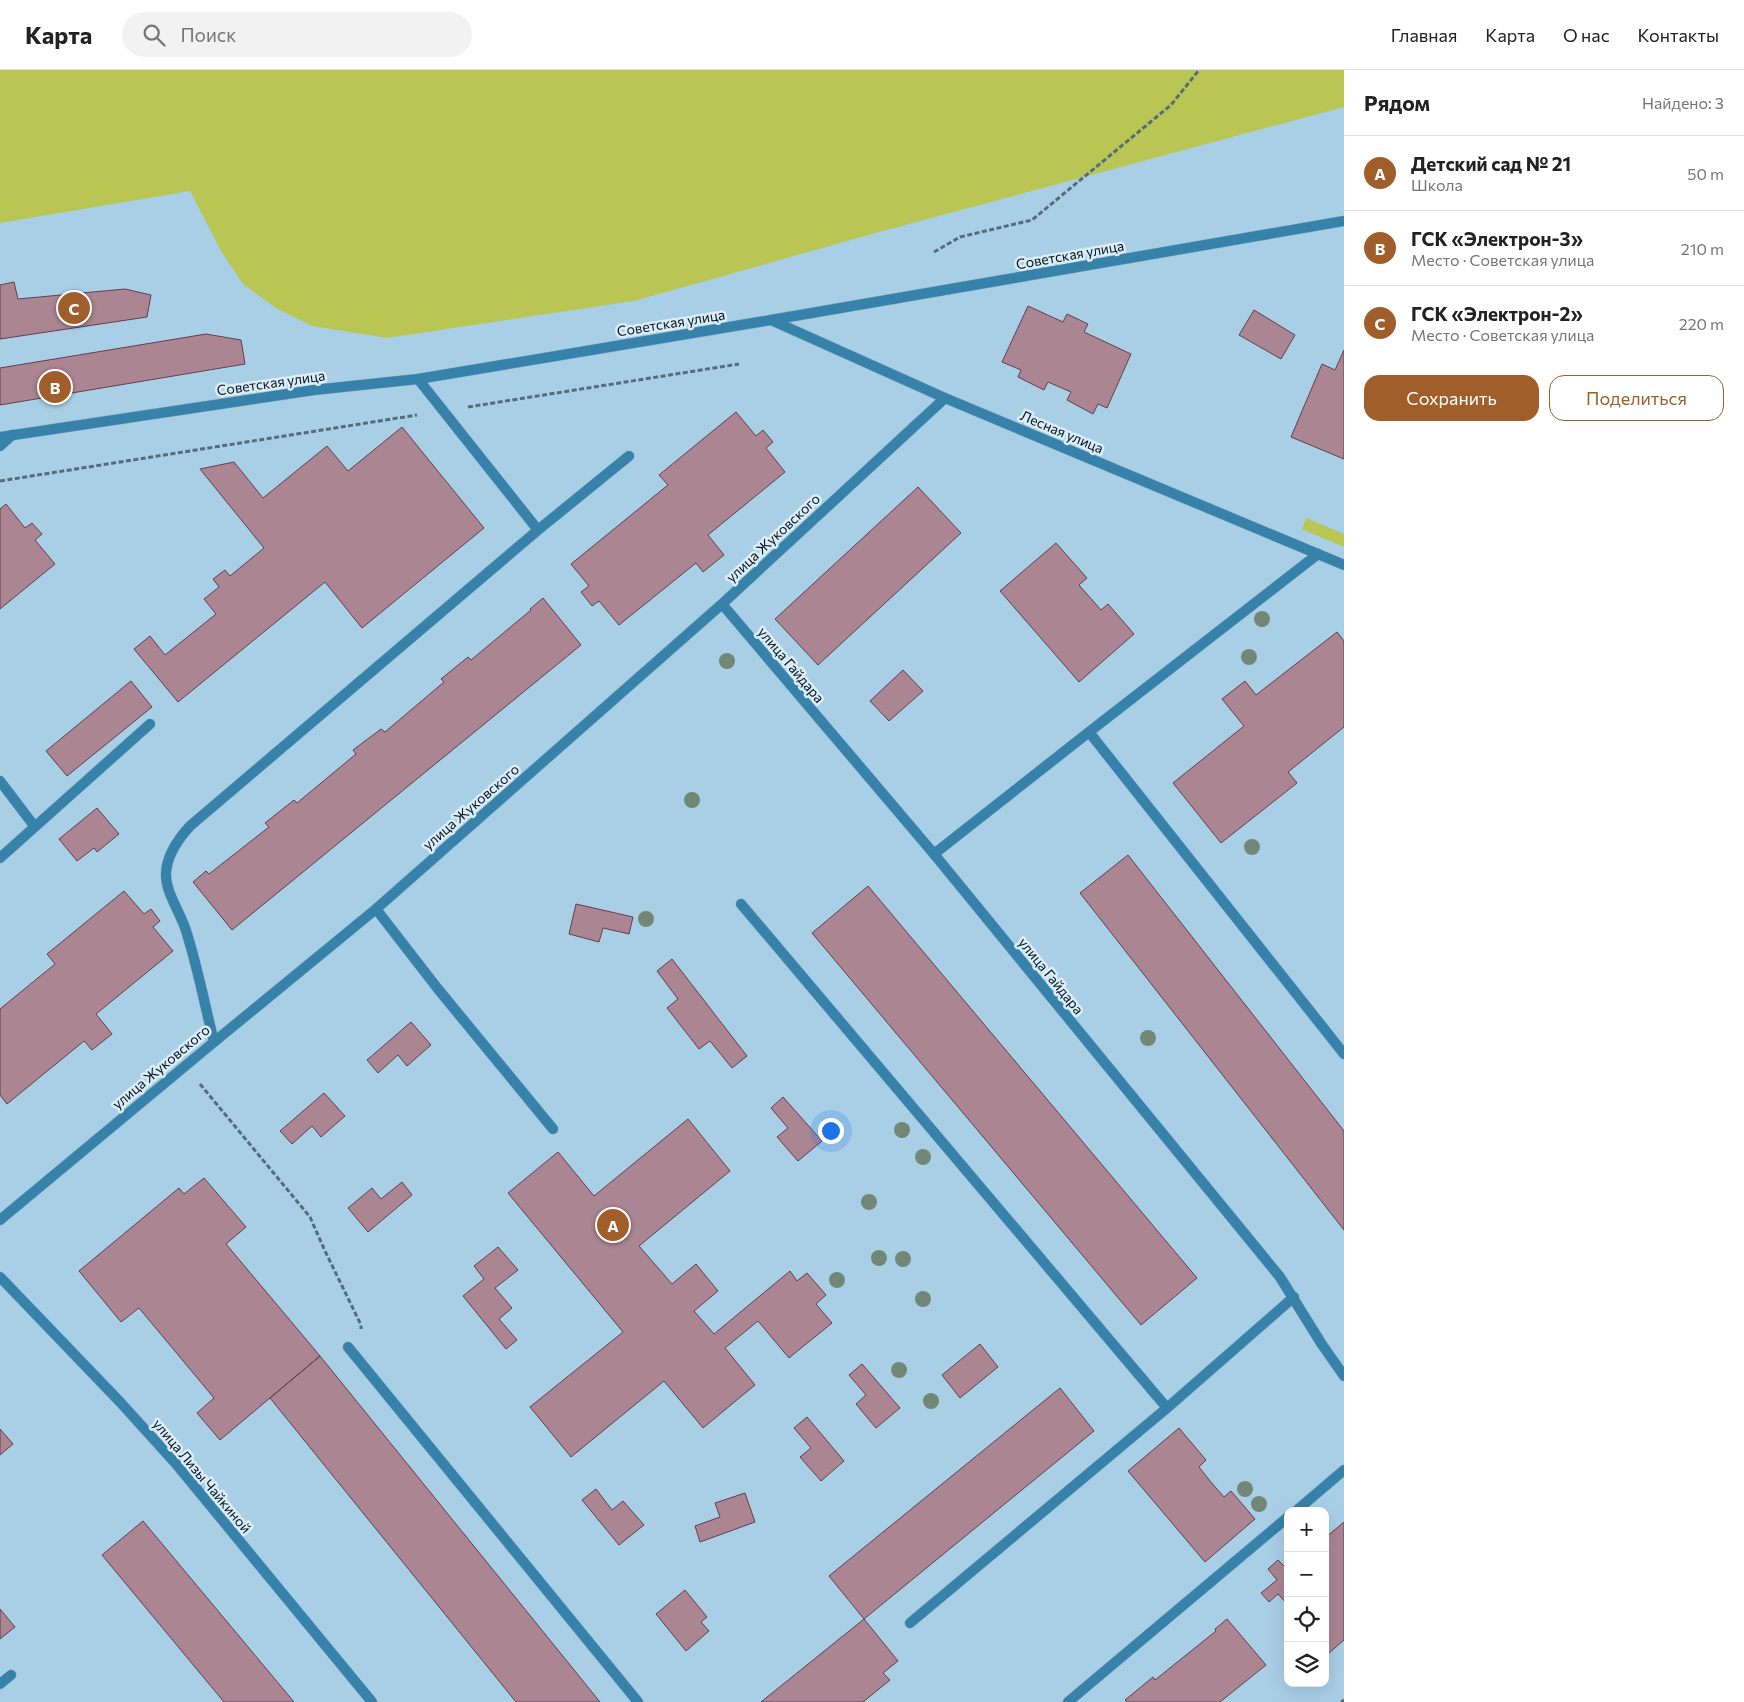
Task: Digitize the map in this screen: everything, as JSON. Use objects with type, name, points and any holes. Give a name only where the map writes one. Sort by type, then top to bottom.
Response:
[{"type":"street","name":"Советская улица","points":[[0,437],[314,390],[418,379],[1344,221]]},
{"type":"street","name":"Лесная улица","points":[[771,320],[945,398],[1344,564]]},
{"type":"street","points":[[418,379],[538,530]]},
{"type":"street","name":"улица Жуковского","points":[[0,1220],[376,909],[722,604],[945,398]]},
{"type":"street","points":[[0,446],[12,435]]},
{"type":"street","points":[[214,1042],[187,933],[180,912],[169,892],[166,872],[178,839],[190,826],[538,530],[629,456]]},
{"type":"street","points":[[934,854],[1318,554]]},
{"type":"street","name":"улица Гайдара","points":[[722,604],[934,854],[1280,1277],[1344,1376]]},
{"type":"street","points":[[0,858],[150,724]]},
{"type":"street","points":[[1089,732],[1344,1054]]},
{"type":"street","points":[[0,781],[35,827]]},
{"type":"street","points":[[741,904],[1167,1408]]},
{"type":"street","points":[[376,909],[553,1129]]},
{"type":"street","name":"улица Лизы Чайкиной","points":[[0,1277],[121,1402],[177,1465],[372,1702]]},
{"type":"street","points":[[910,1623],[1167,1408],[1294,1298]]},
{"type":"street","points":[[348,1347],[638,1702]]},
{"type":"street","points":[[1301,1507],[1344,1470]]},
{"type":"street","points":[[1068,1702],[1284,1521]]},
{"type":"street","points":[[0,1684],[11,1675]]},
{"type":"path","points":[[934,252],[960,237],[1032,220],[1171,105],[1199,70]]},
{"type":"path","points":[[0,481],[739,364]]},
{"type":"path","points":[[185,1066],[310,1217],[361,1325],[361,1332],[357,1340],[348,1347]]},
{"type":"green space","points":[[0,70],[1344,70],[1344,107],[879,232],[634,301],[387,338],[312,326],[276,308],[243,284],[221,251],[190,191],[0,223]]},
{"type":"green space","points":[[1306,518],[1344,534],[1344,547],[1302,529]]},
{"type":"building","points":[[14,282],[18,299],[125,289],[151,295],[147,317],[0,339],[0,285]]},
{"type":"building","points":[[1028,306],[1063,322],[1067,314],[1088,324],[1084,332],[1131,354],[1107,408],[1098,404],[1093,414],[1067,400],[1071,392],[1048,382],[1044,390],[1018,377],[1021,370],[1002,362]]},
{"type":"building","points":[[1254,310],[1295,335],[1281,359],[1239,335]]},
{"type":"building","points":[[206,334],[241,340],[245,364],[0,405],[0,368]]},
{"type":"building","points":[[1344,350],[1344,459],[1291,437],[1322,364],[1335,370]]},
{"type":"building","points":[[736,412],[756,436],[763,430],[773,442],[766,448],[785,472],[708,535],[724,555],[703,572],[696,563],[619,625],[599,601],[592,606],[581,592],[589,586],[571,564],[668,485],[659,475]]},
{"type":"building","points":[[402,427],[484,528],[362,628],[325,582],[178,702],[134,649],[150,636],[165,655],[216,614],[204,599],[219,587],[213,579],[225,570],[230,576],[264,548],[200,469],[234,462],[263,498],[327,446],[348,471]]},
{"type":"building","points":[[918,487],[961,533],[818,665],[775,619]]},
{"type":"building","points":[[6,504],[25,528],[32,523],[42,534],[35,540],[55,564],[0,609],[0,509]]},
{"type":"building","points":[[1056,543],[1087,578],[1079,585],[1101,610],[1108,604],[1134,634],[1079,682],[1000,591]]},
{"type":"building","points":[[543,598],[581,645],[232,930],[193,882],[206,871],[209,874],[269,827],[265,823],[294,800],[297,803],[356,754],[353,750],[381,729],[385,732],[444,682],[441,679],[468,657],[471,660]]},
{"type":"building","points":[[1337,632],[1344,641],[1344,727],[1288,772],[1297,783],[1221,843],[1173,783],[1244,726],[1222,699],[1245,681],[1256,695]]},
{"type":"building","points":[[903,670],[923,691],[889,721],[870,701]]},
{"type":"building","points":[[131,681],[152,707],[67,776],[46,751]]},
{"type":"building","points":[[97,808],[119,834],[97,852],[94,848],[77,861],[59,839]]},
{"type":"building","points":[[1128,855],[1344,1131],[1344,1230],[1080,893]]},
{"type":"building","points":[[868,886],[1197,1278],[1141,1325],[812,933]]},
{"type":"building","points":[[124,891],[144,914],[151,909],[160,921],[153,927],[173,951],[96,1014],[112,1034],[92,1050],[84,1041],[7,1104],[0,1095],[0,1009],[55,964],[47,954]]},
{"type":"building","points":[[576,904],[633,917],[629,934],[603,928],[599,942],[569,934]]},
{"type":"building","points":[[672,959],[747,1056],[732,1068],[710,1041],[699,1049],[667,1008],[678,999],[657,971]]},
{"type":"building","points":[[411,1022],[431,1045],[407,1066],[398,1055],[378,1073],[367,1060]]},
{"type":"building","points":[[324,1093],[345,1116],[321,1137],[312,1126],[292,1144],[280,1131]]},
{"type":"building","points":[[783,1097],[822,1141],[798,1161],[777,1137],[788,1128],[771,1108]]},
{"type":"building","points":[[688,1119],[730,1171],[639,1246],[672,1284],[696,1264],[718,1291],[694,1311],[714,1334],[790,1271],[797,1281],[807,1273],[826,1295],[816,1304],[832,1323],[789,1358],[758,1321],[725,1348],[755,1385],[703,1428],[664,1381],[571,1457],[530,1407],[623,1332],[508,1193],[558,1152],[594,1196]]},
{"type":"building","points":[[204,1178],[246,1227],[226,1244],[320,1356],[220,1440],[197,1413],[214,1398],[139,1308],[121,1322],[79,1271],[179,1188],[184,1194]]},
{"type":"building","points":[[402,1182],[412,1195],[368,1232],[348,1208],[372,1188],[381,1199]]},
{"type":"building","points":[[498,1247],[518,1270],[495,1288],[512,1308],[499,1319],[517,1340],[506,1349],[463,1296],[484,1279],[474,1266]]},
{"type":"building","points":[[980,1344],[998,1367],[960,1398],[942,1375]]},
{"type":"building","points":[[320,1356],[600,1702],[516,1702],[270,1398]]},
{"type":"building","points":[[862,1364],[900,1408],[876,1428],[856,1404],[866,1395],[849,1375]]},
{"type":"building","points":[[1060,1388],[1094,1431],[864,1619],[829,1576]]},
{"type":"building","points":[[807,1417],[844,1461],[821,1481],[800,1457],[811,1448],[794,1428]]},
{"type":"building","points":[[1179,1428],[1206,1460],[1199,1467],[1210,1481],[1224,1497],[1231,1491],[1255,1519],[1205,1562],[1128,1471]]},
{"type":"building","points":[[0,1429],[13,1444],[0,1455]]},
{"type":"building","points":[[596,1489],[612,1510],[623,1501],[644,1525],[619,1545],[582,1500]]},
{"type":"building","points":[[745,1493],[755,1522],[700,1542],[695,1526],[720,1517],[715,1503]]},
{"type":"building","points":[[143,1521],[294,1702],[224,1702],[102,1555]]},
{"type":"building","points":[[1344,1522],[1344,1640],[1329,1653],[1329,1552],[1329,1535]]},
{"type":"building","points":[[1278,1560],[1284,1566],[1284,1601],[1278,1594],[1269,1602],[1261,1593],[1277,1580],[1268,1569]]},
{"type":"building","points":[[685,1590],[707,1617],[701,1622],[709,1631],[686,1651],[656,1614]]},
{"type":"building","points":[[0,1609],[15,1627],[0,1639]]},
{"type":"building","points":[[864,1619],[898,1661],[883,1673],[890,1680],[863,1702],[761,1702]]},
{"type":"building","points":[[1227,1619],[1266,1665],[1220,1702],[1128,1702],[1125,1700],[1153,1677],[1155,1680],[1216,1631],[1215,1629]]},
{"type":"place","name":"ГСК «Электрон-2»","points":[[74,308]]},
{"type":"place","name":"ГСК «Электрон-3»","points":[[55,387]]},
{"type":"place","name":"Детский сад № 21","points":[[613,1225]]}]
